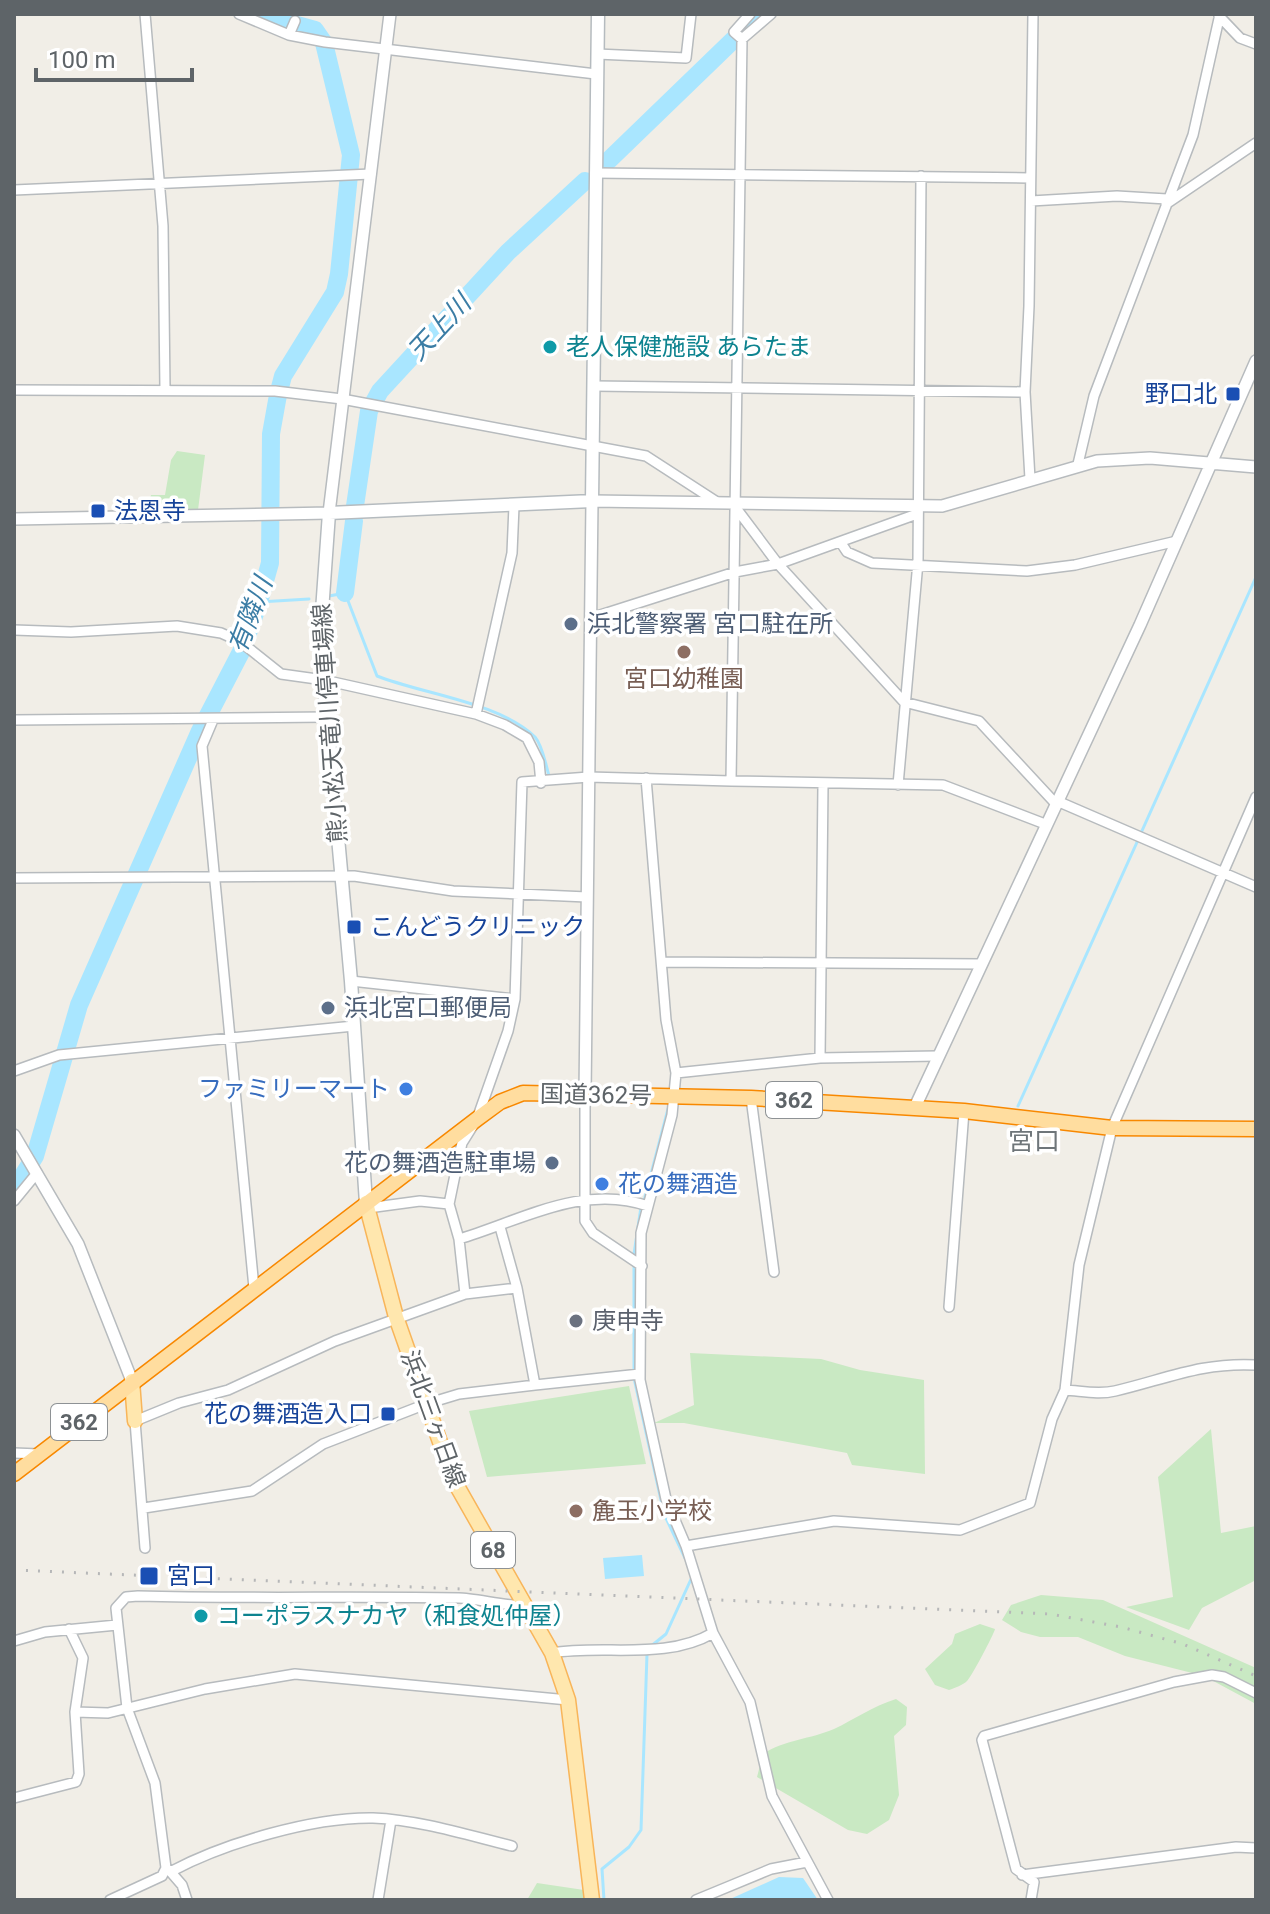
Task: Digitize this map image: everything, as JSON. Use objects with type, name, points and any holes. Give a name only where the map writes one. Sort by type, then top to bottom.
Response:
[{"type":"highway","name":"国道362号","points":[[14,1474],[477,1119],[500,1102],[523,1093],[751,1098],[964,1111],[1112,1128],[1256,1129]]},
{"type":"main road","points":[[329,513],[592,501],[598,14]]},
{"type":"main road","name":"熊小松天竜川停車場線","points":[[329,513],[321,596],[324,680],[367,1206]]},
{"type":"main road","name":"浜北三ヶ日線","points":[[367,1206],[396,1317],[453,1479],[552,1653],[568,1700],[592,1900]]},
{"type":"main road","points":[[132,1381],[135,1421]]},
{"type":"street","points":[[145,14],[160,183],[165,389]]},
{"type":"street","points":[[239,14],[320,41],[596,74]]},
{"type":"street","points":[[14,519],[329,513],[365,174],[390,14]]},
{"type":"street","points":[[597,54],[686,58],[691,14]]},
{"type":"street","points":[[731,781],[735,572],[726,504],[734,388],[739,37],[750,14]]},
{"type":"street","points":[[739,37],[771,14]]},
{"type":"street","points":[[1030,479],[1025,392],[1033,14]]},
{"type":"street","points":[[1219,15],[1240,38],[1256,44]]},
{"type":"street","points":[[1078,464],[1094,396],[1193,135],[1219,15]]},
{"type":"street","points":[[1031,201],[1117,196],[1166,202],[1256,143]]},
{"type":"street","points":[[595,173],[1029,178]]},
{"type":"street","points":[[14,190],[365,174]]},
{"type":"street","points":[[898,785],[917,565],[921,176]]},
{"type":"street","points":[[915,1107],[1177,541],[1256,361]]},
{"type":"street","points":[[594,386],[1025,392]]},
{"type":"street","points":[[14,390],[279,391],[342,399],[646,456],[726,504],[904,702],[979,721],[1057,802],[1256,887]]},
{"type":"street","points":[[642,1266],[588,1227],[584,1199],[592,501],[917,510],[969,501],[1078,464],[1150,458],[1256,467]]},
{"type":"street","points":[[476,714],[512,553],[514,506]]},
{"type":"street","points":[[591,618],[735,572],[778,564],[841,543],[917,510]]},
{"type":"street","points":[[841,543],[847,552],[872,563],[971,571],[1049,570],[1177,541]]},
{"type":"street","points":[[14,630],[71,632],[201,627],[243,644],[281,674],[324,680],[476,714],[527,738],[539,762],[541,783]]},
{"type":"street","points":[[14,720],[327,717]]},
{"type":"street","points":[[213,720],[202,746],[254,1288]]},
{"type":"street","points":[[465,1294],[459,1239],[449,1204],[462,1143],[477,1119],[508,1031],[515,999],[522,782],[541,783],[589,777],[823,785],[943,785],[1045,824]]},
{"type":"street","points":[[646,778],[666,1020],[676,1073],[674,1096],[641,1233],[637,1374],[666,1499],[686,1546],[713,1633],[750,1702],[772,1796],[828,1900]]},
{"type":"street","points":[[820,1058],[823,785]]},
{"type":"street","points":[[686,1546],[834,1521],[960,1530],[1019,1510],[1030,1503],[1052,1419],[1065,1390],[1079,1265],[1112,1128],[1256,797]]},
{"type":"street","points":[[14,878],[341,877],[517,895],[587,897]]},
{"type":"street","points":[[663,962],[981,964]]},
{"type":"street","points":[[351,981],[515,999]]},
{"type":"street","points":[[14,1071],[63,1055],[354,1026]]},
{"type":"street","points":[[676,1073],[820,1058],[937,1056]]},
{"type":"street","points":[[751,1098],[774,1272]]},
{"type":"street","points":[[949,1307],[964,1111]]},
{"type":"street","points":[[14,1135],[78,1244],[132,1381]]},
{"type":"street","points":[[14,1201],[34,1169]]},
{"type":"street","points":[[459,1239],[571,1200],[648,1206]]},
{"type":"street","points":[[367,1206],[420,1201],[449,1204]]},
{"type":"street","points":[[500,1227],[517,1288],[535,1385]]},
{"type":"street","points":[[145,1548],[135,1421],[179,1403],[228,1390],[396,1317],[465,1294],[517,1288]]},
{"type":"street","points":[[1065,1390],[1115,1391],[1180,1371],[1227,1364],[1256,1365]]},
{"type":"street","points":[[144,1508],[252,1491],[323,1444],[459,1394],[637,1374]]},
{"type":"street","points":[[14,1453],[39,1454]]},
{"type":"street","points":[[187,1900],[182,1885],[169,1870],[155,1783],[127,1708],[116,1608],[126,1597],[487,1599],[513,1607],[525,1605]]},
{"type":"street","points":[[14,1641],[69,1629],[117,1625]]},
{"type":"street","points":[[14,1798],[76,1782],[79,1774],[75,1712],[83,1658],[69,1629]]},
{"type":"street","points":[[552,1653],[581,1648],[646,1651],[713,1633]]},
{"type":"street","points":[[75,1712],[108,1713],[205,1689],[295,1674],[568,1700]]},
{"type":"street","points":[[1031,1900],[1034,1882],[1016,1869],[982,1740],[984,1736],[1174,1682],[1212,1675],[1224,1677],[1256,1693]]},
{"type":"street","points":[[110,1900],[197,1858],[300,1827],[348,1819],[391,1820],[512,1846]]},
{"type":"street","points":[[378,1900],[391,1820]]},
{"type":"street","points":[[1022,1875],[1236,1847],[1256,1848]]},
{"type":"street","points":[[696,1900],[771,1869],[807,1862]]},
{"type":"green space","points":[[177,451],[205,455],[198,510],[147,511],[151,495],[165,495],[171,460]]},
{"type":"green space","points":[[690,1353],[821,1359],[860,1370],[924,1380],[925,1474],[852,1465],[847,1453],[684,1423],[654,1423],[694,1405]]},
{"type":"green space","points":[[629,1386],[646,1464],[487,1477],[469,1411]]},
{"type":"green space","points":[[1211,1429],[1221,1533],[1256,1526],[1256,1580],[1202,1608],[1189,1630],[1126,1607],[1173,1597],[1158,1477]]},
{"type":"green space","points":[[1041,1595],[1103,1600],[1256,1668],[1256,1704],[1204,1676],[1125,1656],[1078,1637],[1040,1637],[1021,1632],[1002,1620],[1011,1605]]},
{"type":"green space","points":[[980,1624],[995,1629],[969,1678],[949,1690],[935,1685],[925,1669],[952,1644],[955,1634]]},
{"type":"green space","points":[[896,1699],[907,1707],[906,1725],[894,1736],[899,1795],[889,1820],[867,1834],[848,1830],[757,1777],[763,1754],[771,1749],[834,1729]]},
{"type":"green space","points":[[537,1883],[584,1890],[589,1900],[527,1900]]},
{"type":"water","points":[[642,1555],[644,1576],[605,1579],[603,1558]]},
{"type":"water","points":[[779,1877],[803,1878],[818,1900],[728,1900]]},
{"type":"waterway","name":"有隣川","points":[[14,1190],[35,1156],[79,1005],[200,731],[242,650],[270,563],[271,434],[278,395],[283,376],[335,292],[339,274],[351,155],[324,43],[315,30],[257,14]]},
{"type":"waterway","name":"天上川","points":[[609,160],[760,14]]},
{"type":"waterway","name":"天上川","points":[[355,506],[369,411],[380,391],[508,252],[585,181]]},
{"type":"waterway","name":"天上川","points":[[345,593],[354,521]]},
{"type":"waterway","points":[[1141,833],[1256,577]]},
{"type":"waterway","points":[[329,596],[345,593],[377,676],[481,707],[520,725],[538,741],[550,779]]},
{"type":"waterway","points":[[259,602],[309,599]]},
{"type":"waterway","points":[[1018,1106],[1138,840]]},
{"type":"waterway","points":[[644,1201],[668,1109]]},
{"type":"waterway","points":[[634,1254],[641,1207]]},
{"type":"waterway","points":[[634,1265],[634,1371]]},
{"type":"waterway","points":[[634,1378],[664,1514],[685,1558]]},
{"type":"waterway","points":[[650,1647],[666,1634],[692,1577]]},
{"type":"waterway","points":[[604,1900],[602,1869],[629,1847],[641,1830],[647,1654]]},
{"type":"railway","points":[[14,1570],[1050,1614],[1121,1627],[1183,1644],[1256,1676]]},
{"type":"place","name":"老人保健施設 あらたま","points":[[550,347]]},
{"type":"place","name":"野口北","points":[[1233,394]]},
{"type":"place","name":"法恩寺","points":[[98,511]]},
{"type":"place","name":"浜北警察署 宮口駐在所","points":[[571,624]]},
{"type":"place","name":"宮口幼稚園","points":[[684,652]]},
{"type":"place","name":"こんどうクリニック","points":[[354,927]]},
{"type":"place","name":"浜北宮口郵便局","points":[[328,1008]]},
{"type":"place","name":"ファミリーマート","points":[[406,1089]]},
{"type":"place","name":"花の舞酒造駐車場","points":[[552,1163]]},
{"type":"place","name":"花の舞酒造","points":[[602,1184]]},
{"type":"place","name":"庚申寺","points":[[576,1321]]},
{"type":"place","name":"花の舞酒造入口","points":[[388,1414]]},
{"type":"place","name":"麁玉小学校","points":[[576,1511]]},
{"type":"place","name":"宮口","points":[[149,1576]]},
{"type":"place","name":"コーポラスナカヤ（和食処仲屋）","points":[[201,1616]]},
{"type":"district","name":"宮口","points":[[1034,1141]]}]
